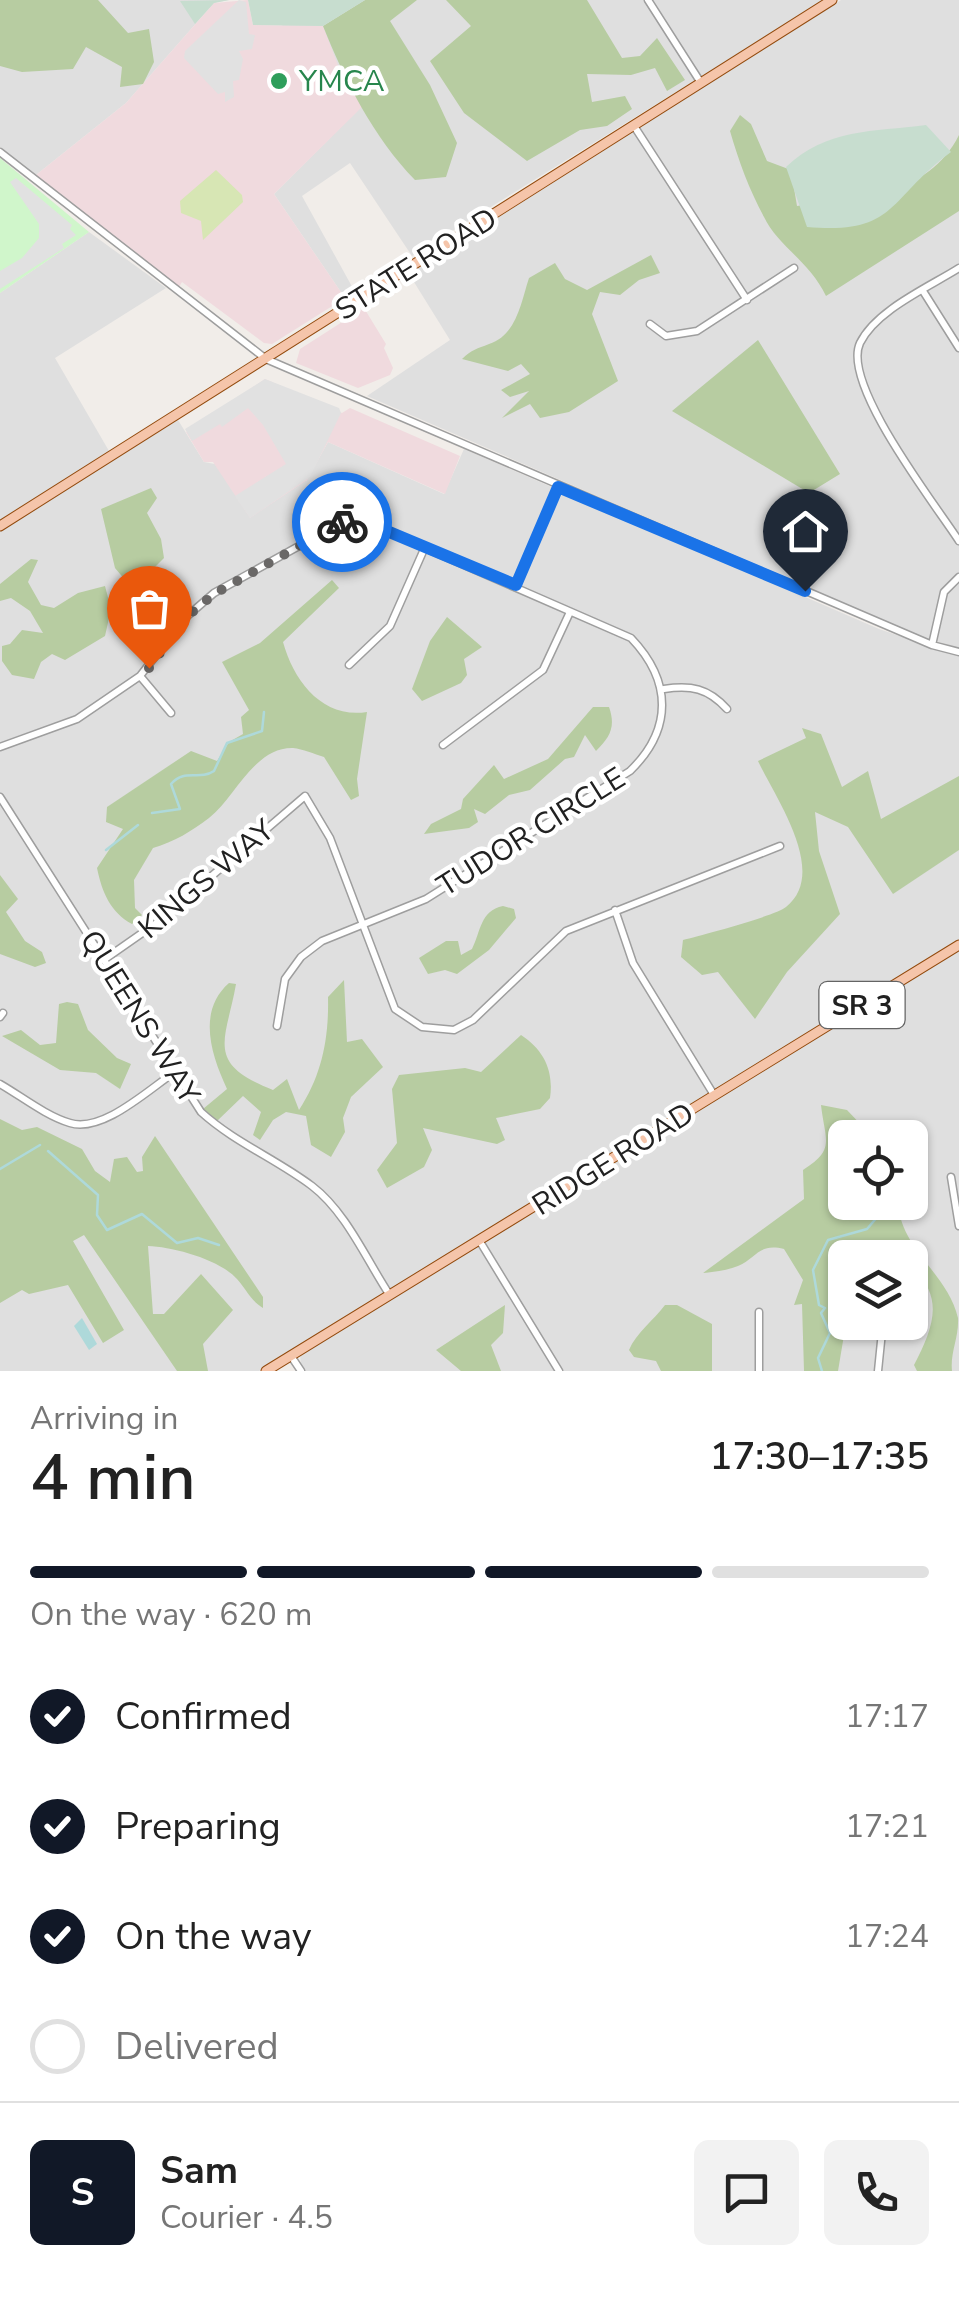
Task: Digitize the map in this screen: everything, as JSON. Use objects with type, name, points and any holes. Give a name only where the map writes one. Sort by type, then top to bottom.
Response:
[{"type":"main road","name":"STATE ROAD","points":[[0,526],[832,0]]},
{"type":"main road","name":"RIDGE ROAD","points":[[266,1371],[959,945]]},
{"type":"street","points":[[648,0],[702,84]]},
{"type":"street","points":[[634,126],[747,300]]},
{"type":"street","points":[[0,152],[266,359],[558,487],[932,645],[959,652]]},
{"type":"street","points":[[650,324],[666,336],[696,331],[794,268]]},
{"type":"street","points":[[959,268],[876,323],[859,345],[857,368],[869,400],[959,542]]},
{"type":"street","points":[[923,291],[959,348]]},
{"type":"street","points":[[516,585],[558,487]]},
{"type":"street","points":[[0,748],[76,720],[140,676],[196,609],[241,576],[346,520],[363,521],[631,638],[649,657],[664,689],[688,686],[713,693],[727,708]]},
{"type":"street","points":[[349,665],[390,626],[425,547]]},
{"type":"street","points":[[932,645],[944,592],[959,577]]},
{"type":"street","points":[[443,746],[543,670],[570,612]]},
{"type":"street","points":[[140,676],[171,714]]},
{"type":"street","name":"TUDOR CIRCLE","points":[[276,1026],[285,979],[301,957],[322,941],[426,899],[630,771],[649,753],[661,729],[664,689]]},
{"type":"street","name":"KINGS WAY","points":[[105,959],[158,922],[305,796],[330,838],[364,924]]},
{"type":"street","name":"QUEENS WAY","points":[[0,798],[200,1112],[219,1129],[312,1186],[333,1206],[389,1294]]},
{"type":"street","points":[[364,924],[395,1009],[422,1027],[454,1030],[473,1020],[566,931],[780,846]]},
{"type":"street","points":[[615,910],[633,963],[714,1096]]},
{"type":"street","points":[[0,1084],[71,1124],[86,1124],[106,1117],[175,1072]]},
{"type":"street","points":[[951,1178],[959,1226]]},
{"type":"street","points":[[480,1240],[560,1371]]},
{"type":"street","points":[[759,1312],[759,1371]]},
{"type":"street","points":[[878,1371],[881,1340]]},
{"type":"street","points":[[291,1356],[300,1371]]},
{"type":"shaded area","points":[[0,0],[229,0],[214,3],[126,103],[36,175],[0,147]]},
{"type":"shaded area","points":[[239,0],[246,2],[249,34],[255,35],[252,49],[239,51],[243,59],[239,80],[233,81],[234,97],[225,102],[225,92],[218,94],[184,58],[185,51]]},
{"type":"shaded area","points":[[248,0],[824,0],[412,256],[350,163],[302,196],[355,292],[345,298],[274,194],[362,106],[339,68]]},
{"type":"shaded area","points":[[248,0],[253,25],[323,26],[339,68],[363,106],[274,194],[345,298],[272,344],[264,343],[182,282],[179,287],[36,175],[126,103],[214,3]]},
{"type":"shaded area","points":[[841,0],[959,0],[959,648],[922,637],[367,396],[450,340],[409,274]]},
{"type":"shaded area","points":[[16,178],[72,225],[70,229],[76,235],[62,244],[64,248],[0,289],[0,271],[22,258],[39,238],[39,224],[10,182]]},
{"type":"shaded area","points":[[89,232],[166,288],[55,358],[109,451],[0,521],[0,293]]},
{"type":"shaded area","points":[[364,308],[386,344],[384,348],[393,368],[390,375],[358,388],[296,363],[300,349]]},
{"type":"shaded area","points":[[265,379],[342,413],[350,408],[460,456],[445,494],[328,442],[307,480],[250,518],[213,462],[204,462],[186,432]]},
{"type":"shaded area","points":[[265,379],[339,408],[341,413],[310,477],[250,518],[235,496],[286,464],[263,425],[248,408],[222,427],[220,424],[192,441],[185,429]]},
{"type":"shaded area","points":[[178,420],[204,462],[306,481],[328,442],[444,494],[464,449],[879,629],[959,656],[959,940],[259,1371],[0,1371],[0,530]]},
{"type":"shaded area","points":[[959,950],[959,1371],[305,1371],[300,1355]]},
{"type":"green space","points":[[0,0],[98,0],[128,33],[149,29],[154,62],[143,84],[120,87],[122,67],[86,47],[73,69],[22,72],[0,66]]},
{"type":"green space","points":[[229,0],[214,3],[195,24],[180,1]]},
{"type":"green space","points":[[248,0],[365,0],[323,26],[253,25]]},
{"type":"green space","points":[[365,0],[417,0],[390,21],[430,85],[457,143],[446,177],[415,180],[374,127],[341,67],[323,26]]},
{"type":"green space","points":[[446,0],[587,0],[622,58],[640,56],[657,38],[685,80],[667,91],[655,68],[631,75],[587,74],[592,102],[625,96],[632,109],[607,126],[580,130],[527,161],[464,113],[430,61],[471,26]]},
{"type":"green space","points":[[740,115],[751,124],[767,161],[791,170],[797,206],[867,196],[910,182],[946,155],[959,135],[959,211],[826,296],[770,227],[754,196],[730,131]]},
{"type":"green space","points":[[926,125],[951,152],[889,210],[858,225],[807,227],[786,167],[834,138]]},
{"type":"green space","points":[[0,158],[89,232],[0,293]]},
{"type":"green space","points":[[216,170],[242,195],[243,202],[203,240],[201,221],[181,213],[180,201]]},
{"type":"green space","points":[[651,255],[660,273],[639,280],[620,295],[600,292],[592,314],[618,381],[569,412],[540,418],[530,404],[502,418],[529,391],[510,397],[501,390],[530,374],[521,364],[508,371],[462,359],[506,333],[516,317],[529,278],[555,263],[565,279],[587,290]]},
{"type":"green space","points":[[758,340],[840,474],[809,493],[672,411]]},
{"type":"green space","points":[[151,488],[157,498],[147,513],[161,539],[164,558],[147,575],[126,581],[115,568],[101,509]]},
{"type":"green space","points":[[31,559],[38,560],[28,582],[41,605],[54,608],[78,593],[105,586],[111,609],[105,636],[65,660],[52,654],[41,662],[34,679],[12,675],[2,661],[2,646],[10,644],[22,630],[43,633],[30,611],[11,598],[0,601],[0,584]]},
{"type":"green space","points":[[332,580],[339,588],[283,642],[295,671],[313,695],[337,710],[367,712],[357,779],[359,796],[351,800],[324,757],[293,748],[267,756],[209,818],[182,836],[153,848],[134,880],[135,908],[142,915],[132,924],[108,900],[97,868],[123,829],[106,822],[107,807],[191,751],[217,761],[229,742],[243,734],[241,717],[249,710],[222,662],[260,643]]},
{"type":"green space","points":[[447,617],[482,647],[464,659],[467,675],[461,683],[422,701],[412,689],[430,641]]},
{"type":"green space","points":[[593,707],[609,707],[612,720],[608,736],[596,751],[585,735],[574,757],[565,759],[530,790],[509,795],[485,814],[474,809],[478,822],[469,828],[424,834],[431,824],[461,809],[463,799],[494,765],[504,779],[548,759]]},
{"type":"green space","points":[[802,728],[821,734],[842,787],[868,771],[881,819],[959,776],[959,850],[893,894],[848,827],[815,812],[819,851],[840,914],[787,972],[755,1019],[718,972],[702,975],[681,957],[683,940],[779,911],[798,893],[801,856],[795,836],[758,761],[806,738]]},
{"type":"green space","points":[[0,875],[18,899],[6,912],[25,941],[42,952],[46,963],[35,967],[0,954]]},
{"type":"green space","points":[[503,906],[514,909],[516,918],[489,950],[457,974],[445,970],[428,974],[419,958],[446,941],[458,941],[461,955],[472,949],[485,917]]},
{"type":"green space","points":[[344,980],[347,1042],[362,1039],[383,1067],[351,1097],[343,1118],[345,1132],[331,1157],[311,1145],[306,1116],[286,1112],[273,1120],[260,1140],[253,1135],[261,1112],[243,1096],[216,1122],[203,1109],[227,1089],[210,1034],[210,1020],[219,994],[229,983],[236,984],[225,1035],[228,1060],[251,1080],[273,1090],[287,1079],[299,1110],[322,1056],[328,997]]},
{"type":"green space","points":[[59,1004],[78,1004],[88,1030],[117,1058],[131,1064],[120,1089],[96,1073],[60,1070],[2,1036],[21,1030],[40,1045],[56,1043]]},
{"type":"green space","points":[[521,1035],[546,1062],[550,1098],[540,1109],[496,1118],[505,1140],[497,1144],[423,1128],[432,1150],[424,1167],[387,1188],[377,1170],[397,1143],[392,1089],[399,1075],[465,1068],[481,1072]]},
{"type":"green space","points":[[821,1105],[847,1110],[856,1120],[828,1120],[828,1220],[901,1220],[910,1240],[828,1240],[828,1340],[843,1340],[838,1371],[804,1371],[802,1304],[794,1305],[803,1280],[784,1249],[769,1248],[738,1266],[703,1273],[804,1199],[803,1170],[820,1156],[826,1136]]},
{"type":"green space","points":[[0,1119],[22,1130],[37,1127],[82,1149],[95,1171],[110,1182],[114,1159],[127,1157],[137,1172],[143,1171],[142,1157],[155,1136],[263,1297],[263,1308],[229,1272],[208,1260],[148,1246],[153,1314],[164,1314],[201,1274],[233,1310],[203,1344],[208,1371],[177,1371],[84,1235],[73,1241],[124,1330],[103,1343],[68,1285],[29,1294],[22,1290],[0,1303]]},
{"type":"green space","points":[[928,1265],[953,1302],[958,1318],[952,1371],[917,1371],[914,1365],[928,1340],[932,1301]]},
{"type":"green space","points":[[505,1305],[503,1333],[491,1345],[501,1371],[461,1371],[436,1350]]},
{"type":"green space","points":[[665,1305],[677,1305],[712,1324],[712,1371],[661,1371],[656,1361],[634,1357],[629,1350]]},
{"type":"water","points":[[82,1318],[97,1344],[89,1350],[74,1326]]},
{"type":"waterway","points":[[152,813],[180,809],[171,784],[182,777],[214,771],[227,743],[262,731],[264,712]]},
{"type":"waterway","points":[[106,850],[138,825]]},
{"type":"waterway","points":[[0,1169],[40,1145]]},
{"type":"waterway","points":[[48,1151],[98,1195],[97,1215],[107,1230],[142,1214],[177,1243],[198,1238],[219,1245]]},
{"type":"waterway","points":[[822,1371],[818,1358],[830,1333],[821,1313],[825,1308],[819,1305],[813,1270],[828,1240],[867,1229],[875,1220]]},
{"type":"way so far","points":[[149,668],[185,618],[214,594],[342,522]]},
{"type":"place","name":"YMCA","points":[[279,81]]},
{"type":"route","points":[[342,522],[363,521],[516,585],[558,487],[805,591]]}]
